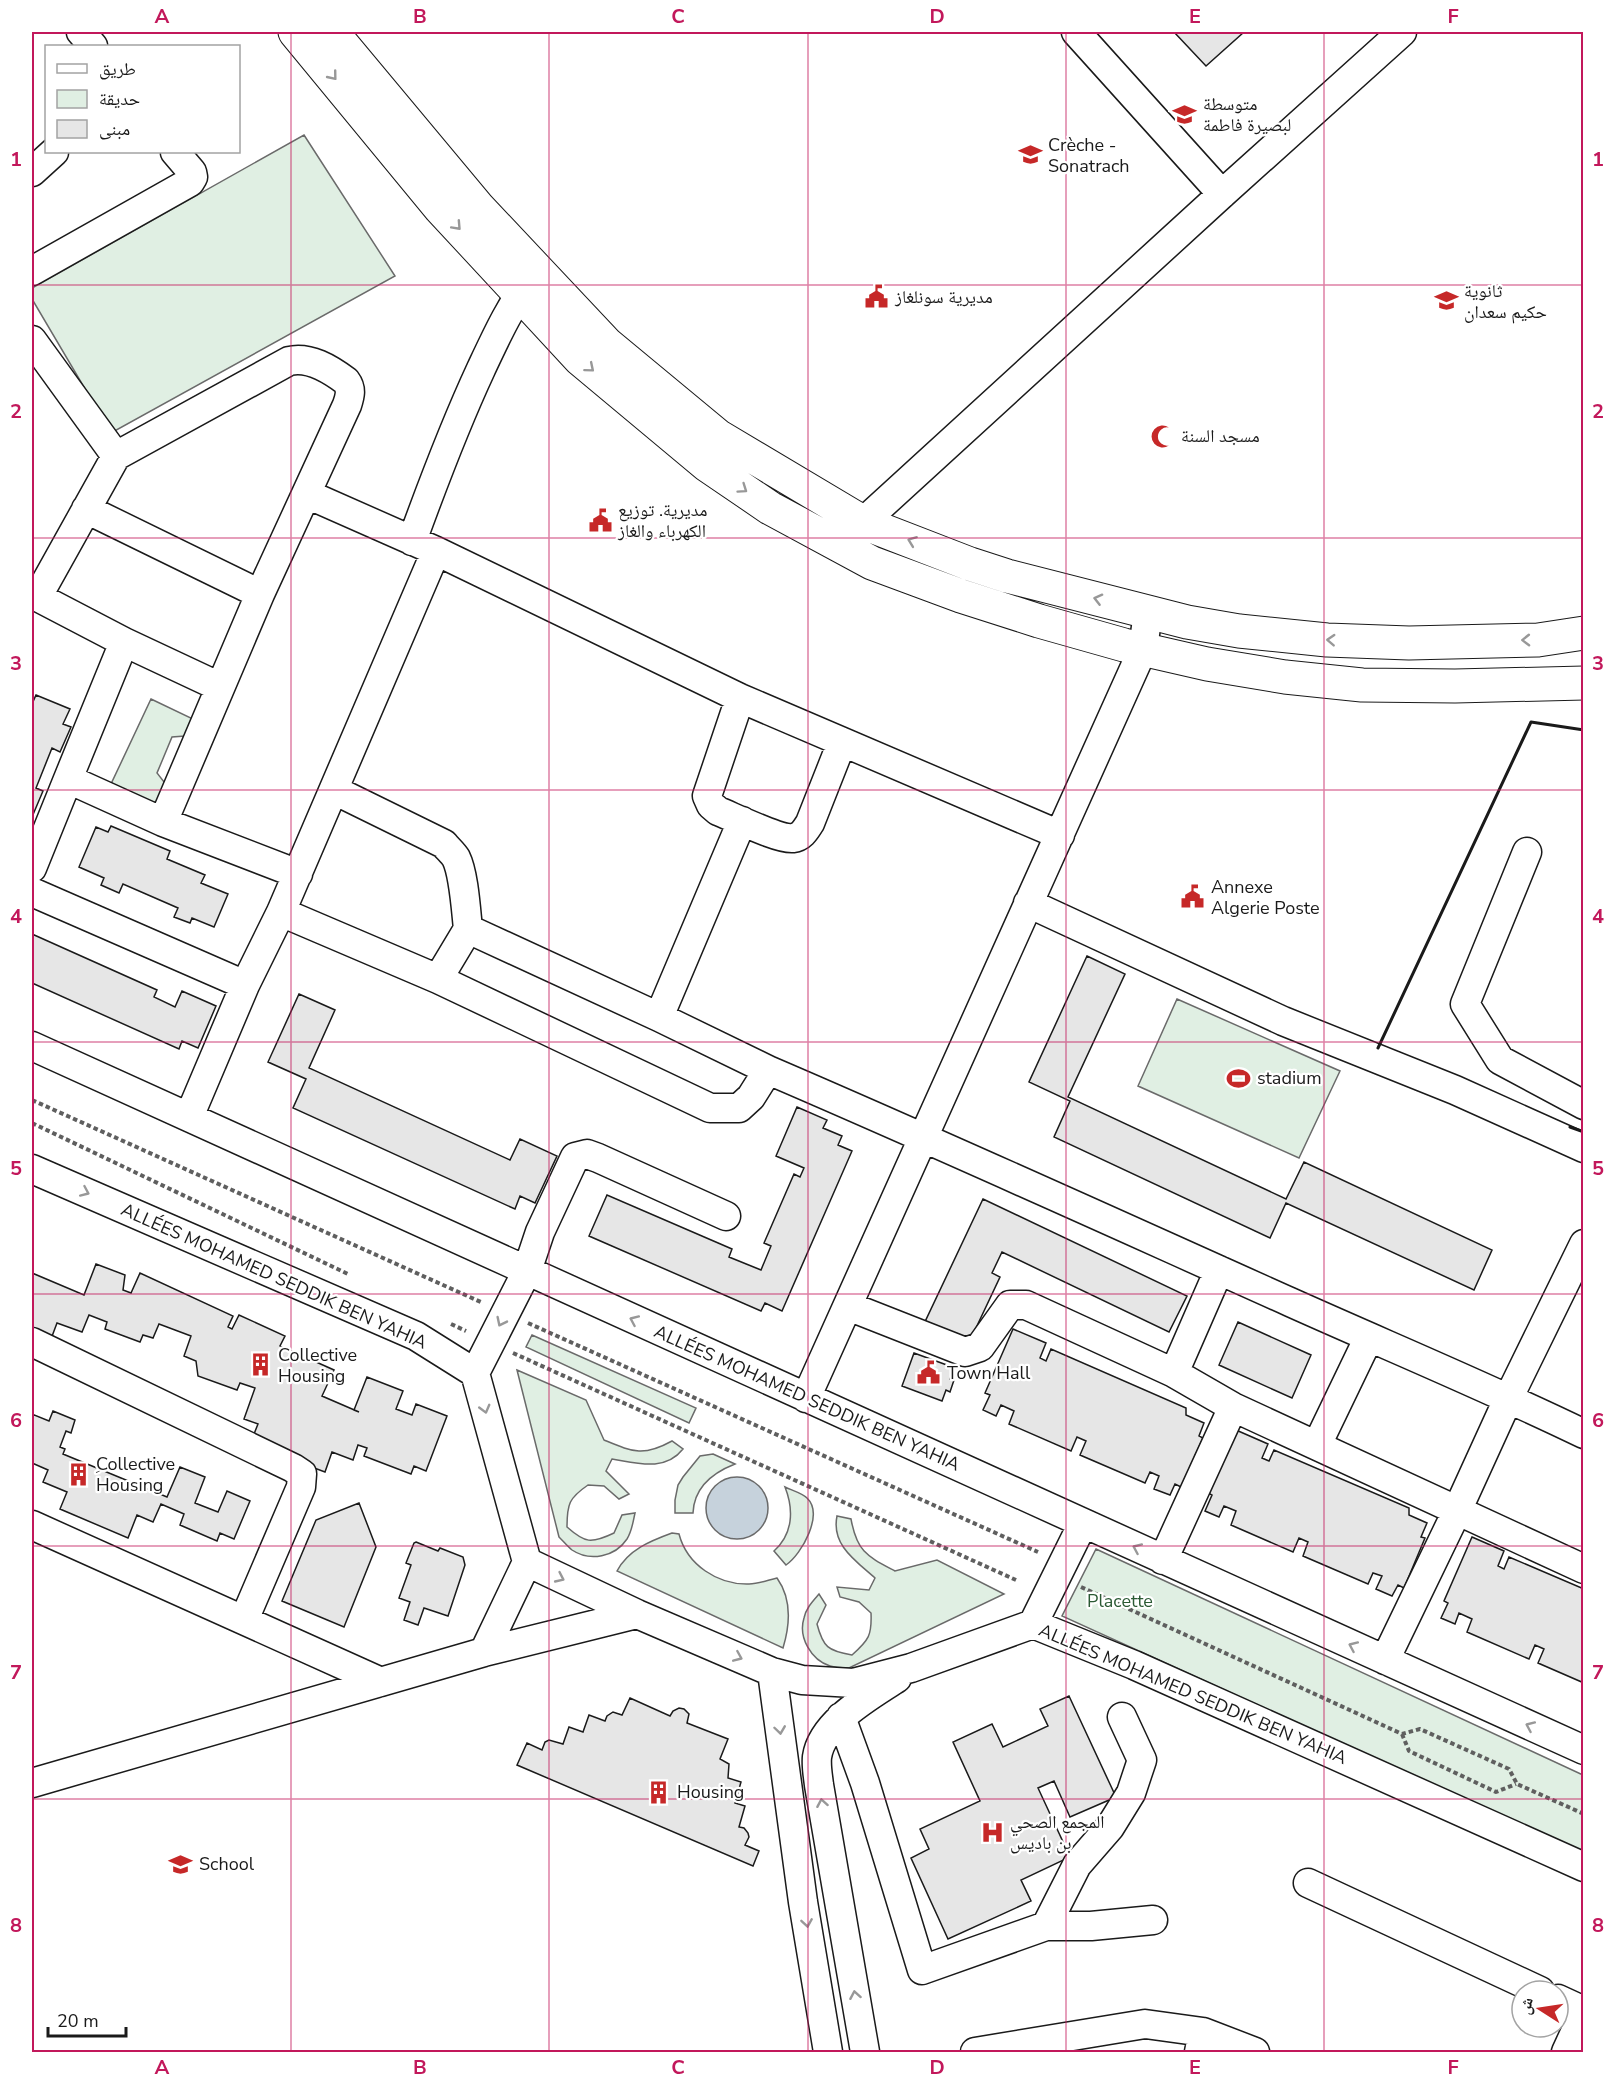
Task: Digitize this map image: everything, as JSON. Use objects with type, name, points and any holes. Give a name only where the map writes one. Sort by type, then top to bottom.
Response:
[{"type":"main road","points":[[295,32],[440,208],[528,282],[607,344],[708,465],[770,508],[872,562],[961,596],[1039,621],[1143,650],[1206,664],[1285,677],[1362,685],[1455,686],[1584,683]]},
{"type":"main road","points":[[332,32],[478,207],[528,282]]},
{"type":"main road","points":[[661,408],[718,436],[864,523],[980,567],[1187,622],[1239,631],[1327,640],[1409,643],[1538,640],[1584,633]]},
{"type":"street","points":[[81,32],[92,45]]},
{"type":"street","points":[[1076,32],[1222,194]]},
{"type":"street","points":[[838,544],[864,523],[1402,32]]},
{"type":"street","points":[[32,172],[53,153]]},
{"type":"street","points":[[32,271],[190,182],[193,177],[192,172],[176,153]]},
{"type":"street","points":[[189,1117],[245,985],[281,912],[334,790],[424,546],[454,428],[494,342],[528,282]]},
{"type":"street","points":[[32,340],[116,456]]},
{"type":"street","points":[[163,822],[260,594],[350,395],[350,386],[346,381],[308,360],[298,359],[289,362],[116,456],[34,595],[124,642],[220,687]]},
{"type":"street","points":[[307,494],[424,546],[741,698],[1060,835]]},
{"type":"street","points":[[86,509],[260,594]]},
{"type":"street","points":[[806,1398],[1143,650],[1148,612]]},
{"type":"street","points":[[32,868],[124,642]]},
{"type":"street","points":[[741,698],[707,796],[711,805],[718,811],[783,837],[796,838],[810,823],[842,742]]},
{"type":"street","points":[[68,779],[163,822],[298,874]]},
{"type":"street","points":[[334,790],[444,844],[457,860],[468,929],[438,979]]},
{"type":"street","points":[[659,1017],[742,821]]},
{"type":"street","points":[[1527,852],[1465,1004],[1500,1060],[1584,1105]]},
{"type":"street","points":[[32,892],[245,985]]},
{"type":"street","points":[[1029,903],[1283,1021],[1455,1090],[1584,1149]]},
{"type":"street","points":[[281,912],[438,979],[710,1108],[739,1108],[751,1097],[768,1070]]},
{"type":"street","points":[[468,929],[768,1070],[1509,1397],[1584,1434]]},
{"type":"street","name":"ALLÉES MOHAMED SEDDIK BEN YAHIA","points":[[32,1046],[1584,1750]]},
{"type":"street","points":[[484,1652],[527,1562],[475,1373],[527,1271],[546,1218],[575,1157],[586,1154],[598,1158],[726,1216]]},
{"type":"street","name":"ALLÉES MOHAMED SEDDIK BEN YAHIA","points":[[32,1169],[416,1336],[475,1373]]},
{"type":"street","points":[[1385,1660],[1584,1244]]},
{"type":"street","points":[[1174,1373],[1219,1270]]},
{"type":"street","points":[[848,1306],[965,1352],[980,1347],[1010,1305],[1026,1305],[1174,1373],[1233,1407],[1584,1569]]},
{"type":"street","points":[[1317,1445],[1369,1337]]},
{"type":"street","points":[[32,1342],[302,1474],[301,1487],[244,1620]]},
{"type":"street","points":[[1163,1560],[1233,1407]]},
{"type":"street","points":[[1033,1624],[1083,1523]]},
{"type":"street","points":[[32,1525],[381,1682]]},
{"type":"street","name":"ALLÉES MOHAMED SEDDIK BEN YAHIA","points":[[527,1562],[637,1614],[772,1672],[802,1680],[853,1683],[911,1668],[1033,1624],[1134,1665],[1584,1867]]},
{"type":"street","points":[[32,1783],[484,1652],[637,1614]]},
{"type":"street","points":[[865,2052],[817,1769],[818,1755],[823,1740],[842,1717],[911,1668]]},
{"type":"street","points":[[772,1672],[803,1902],[828,2052]]},
{"type":"street","points":[[842,1717],[865,1783],[922,1970],[1046,1926],[1091,1926],[1153,1920]]},
{"type":"street","points":[[1046,1926],[1077,1865],[1110,1827],[1131,1793],[1142,1760],[1122,1718]]},
{"type":"street","points":[[1308,1883],[1514,1979]]},
{"type":"street","points":[[1566,2052],[1584,2012],[1570,2006]]},
{"type":"street","points":[[975,2052],[1144,2024],[1201,2042],[1255,2052]]},
{"type":"path","points":[[32,1100],[1042,1554]]},
{"type":"path","points":[[32,1123],[352,1276]]},
{"type":"path","points":[[448,1322],[1016,1580]]},
{"type":"path","points":[[1078,1585],[1402,1734],[1420,1729],[1509,1769],[1517,1784],[1584,1814]]},
{"type":"path","points":[[1402,1734],[1409,1751],[1496,1792],[1517,1784]]},
{"type":"green space","points":[[304,135],[395,276],[111,433],[32,299],[32,288]]},
{"type":"green space","points":[[151,699],[193,719],[185,736],[172,737],[157,773],[168,787],[159,807],[111,784]]},
{"type":"green space","name":"stadium","points":[[1177,999],[1340,1071],[1299,1158],[1138,1086]]},
{"type":"green space","points":[[532,1335],[696,1408],[689,1423],[526,1347]]},
{"type":"green space","points":[[517,1370],[586,1400],[604,1440],[638,1451],[653,1449],[672,1441],[683,1449],[668,1461],[659,1463],[641,1464],[612,1459],[606,1471],[629,1494],[619,1499],[604,1486],[588,1485],[570,1502],[567,1527],[589,1540],[614,1533],[622,1515],[635,1513],[629,1536],[622,1545],[609,1554],[594,1557],[579,1554],[559,1537]]},
{"type":"green space","points":[[713,1454],[735,1464],[706,1482],[697,1496],[693,1513],[675,1513],[678,1485],[683,1477],[700,1456]]},
{"type":"green space","points":[[785,1487],[807,1498],[812,1505],[813,1514],[809,1533],[804,1543],[786,1565],[774,1551],[785,1537],[790,1521],[790,1504]]},
{"type":"green space","points":[[837,1516],[851,1519],[856,1539],[865,1552],[895,1571],[937,1560],[1004,1594],[849,1668],[823,1663],[808,1647],[803,1633],[806,1611],[819,1594],[826,1605],[817,1624],[824,1643],[828,1647],[837,1652],[852,1655],[866,1641],[871,1627],[871,1613],[859,1602],[840,1597],[837,1587],[869,1590],[875,1578],[853,1559],[841,1544],[836,1526]]},
{"type":"green space","points":[[672,1533],[679,1534],[683,1545],[696,1564],[715,1577],[749,1584],[777,1578],[785,1595],[788,1612],[783,1648],[617,1571],[633,1552]]},
{"type":"green space","name":"Placette","points":[[1096,1549],[1583,1775],[1583,1852],[1062,1616]]},
{"type":"shaded area","points":[[731,1477],[743,1477],[759,1486],[766,1496],[768,1508],[766,1520],[759,1530],[743,1539],[731,1539],[720,1534],[711,1525],[706,1514],[706,1502],[711,1491],[720,1482]]},
{"type":"building","points":[[1174,32],[1244,32],[1206,66]]},
{"type":"building","points":[[36,695],[70,709],[63,724],[71,727],[60,752],[52,748],[36,788],[43,791],[32,817],[32,704]]},
{"type":"building","points":[[111,826],[170,851],[167,859],[205,875],[201,883],[228,894],[214,927],[192,918],[190,923],[174,917],[178,908],[123,884],[119,893],[101,885],[104,878],[79,867],[96,827],[108,832]]},
{"type":"building","points":[[32,934],[157,990],[154,997],[175,1007],[182,991],[216,1006],[198,1048],[182,1041],[179,1049],[32,983]]},
{"type":"building","points":[[1087,956],[1125,974],[1068,1097],[1286,1199],[1304,1162],[1492,1250],[1474,1290],[1286,1203],[1270,1238],[1054,1137],[1070,1101],[1029,1082]]},
{"type":"building","points":[[299,994],[335,1010],[309,1068],[510,1160],[520,1139],[557,1156],[535,1203],[520,1196],[515,1209],[293,1108],[306,1079],[268,1062]]},
{"type":"building","points":[[797,1107],[827,1120],[823,1128],[842,1136],[838,1145],[852,1151],[782,1311],[765,1303],[761,1311],[589,1236],[607,1195],[732,1249],[729,1257],[761,1270],[771,1246],[764,1243],[794,1174],[800,1177],[804,1168],[776,1156]]},
{"type":"building","points":[[983,1199],[1187,1296],[1169,1332],[1002,1252],[992,1273],[1000,1277],[967,1347],[923,1326]]},
{"type":"building","name":"Collective Housing","points":[[96,1264],[125,1275],[123,1290],[131,1293],[140,1273],[233,1316],[228,1327],[232,1329],[239,1315],[285,1336],[280,1346],[334,1370],[322,1396],[354,1410],[367,1377],[403,1391],[396,1409],[412,1415],[416,1404],[447,1416],[426,1471],[414,1466],[411,1474],[364,1456],[367,1448],[358,1445],[353,1460],[332,1452],[325,1472],[250,1444],[258,1424],[244,1419],[255,1388],[240,1383],[237,1390],[198,1376],[196,1361],[184,1356],[191,1336],[159,1324],[153,1338],[143,1335],[140,1342],[105,1329],[107,1322],[89,1315],[82,1332],[57,1323],[51,1339],[32,1331],[32,1273],[84,1295]]},
{"type":"building","points":[[1238,1322],[1311,1355],[1292,1398],[1219,1365]]},
{"type":"building","points":[[1013,1329],[1046,1343],[1040,1358],[1046,1361],[1051,1349],[1186,1408],[1186,1415],[1204,1423],[1199,1436],[1203,1438],[1181,1487],[1175,1484],[1170,1495],[1154,1489],[1159,1476],[1150,1472],[1145,1483],[1080,1455],[1086,1441],[1077,1437],[1071,1451],[1009,1424],[1014,1411],[1001,1405],[996,1416],[983,1410],[990,1395],[985,1393]]},
{"type":"building","name":"Town Hall","points":[[914,1353],[955,1368],[950,1379],[954,1380],[950,1392],[946,1390],[942,1401],[902,1386]]},
{"type":"building","name":"ِCollective Housing","points":[[53,1411],[75,1420],[71,1433],[66,1431],[60,1447],[65,1449],[63,1454],[167,1497],[180,1467],[205,1477],[195,1503],[218,1512],[227,1491],[250,1501],[234,1539],[220,1533],[217,1541],[180,1525],[184,1514],[161,1504],[153,1522],[137,1515],[128,1538],[60,1509],[67,1492],[43,1482],[48,1470],[32,1463],[32,1414],[49,1421]]},
{"type":"building","points":[[1236,1430],[1268,1444],[1262,1458],[1269,1461],[1274,1450],[1409,1508],[1409,1515],[1427,1523],[1421,1537],[1425,1538],[1404,1588],[1398,1585],[1392,1596],[1376,1589],[1382,1576],[1373,1573],[1368,1584],[1303,1556],[1308,1542],[1299,1538],[1293,1552],[1231,1525],[1236,1511],[1224,1506],[1219,1517],[1205,1511],[1212,1495],[1208,1493]]},
{"type":"building","points":[[359,1503],[376,1547],[344,1627],[282,1601],[316,1520]]},
{"type":"building","points":[[1472,1537],[1504,1551],[1498,1566],[1504,1569],[1509,1557],[1584,1589],[1584,1683],[1538,1663],[1544,1649],[1535,1645],[1529,1659],[1467,1632],[1472,1619],[1459,1613],[1455,1624],[1441,1618],[1448,1603],[1444,1601]]},
{"type":"building","points":[[416,1542],[438,1551],[440,1548],[463,1557],[465,1565],[448,1616],[424,1608],[418,1625],[404,1620],[410,1602],[399,1598],[411,1565],[406,1563]]},
{"type":"building","points":[[1069,1696],[1116,1797],[1070,1817],[1054,1781],[1038,1788],[1070,1857],[1021,1880],[1031,1901],[948,1939],[911,1858],[929,1849],[920,1829],[980,1801],[953,1742],[992,1724],[1003,1747],[1048,1726],[1040,1709]]},
{"type":"building","name":"Housing","points":[[630,1698],[670,1716],[679,1708],[684,1709],[689,1714],[687,1723],[728,1739],[720,1759],[729,1764],[728,1778],[741,1782],[735,1803],[745,1806],[739,1827],[744,1828],[748,1833],[749,1837],[745,1845],[759,1851],[753,1866],[517,1765],[527,1743],[542,1750],[545,1742],[549,1740],[563,1744],[569,1727],[583,1732],[589,1715],[605,1721],[607,1716],[613,1712],[622,1715]]},
{"type":"wall","points":[[1378,1048],[1531,722],[1584,730]]},
{"type":"wall","points":[[1570,1127],[1584,1132]]},
{"type":"place","name":"متوسطة لبصيرة فاطمة","points":[[1185,114]]},
{"type":"place","name":"Crèche - Sonatrach","points":[[1030,155]]},
{"type":"place","name":"مديرية سونلغاز","points":[[877,297]]},
{"type":"place","name":"ثانوية حكيم سعدان","points":[[1446,301]]},
{"type":"place","name":"مسجد السنة","points":[[1163,436]]},
{"type":"place","name":"مديرية. توزيع الكهرباء والغاز","points":[[600,520]]},
{"type":"place","name":"Annexe Algerie Poste","points":[[1193,897]]},
{"type":"place","name":"stadium","points":[[1239,1078]]},
{"type":"place","name":"Collective Housing","points":[[260,1365]]},
{"type":"place","name":"Town Hall","points":[[929,1373]]},
{"type":"place","name":"ِCollective Housing","points":[[78,1474]]},
{"type":"place","name":"Housing","points":[[659,1792]]},
{"type":"place","name":"المجمع الصحي بن باديس","points":[[992,1832]]},
{"type":"place","name":"School","points":[[181,1864]]}]
